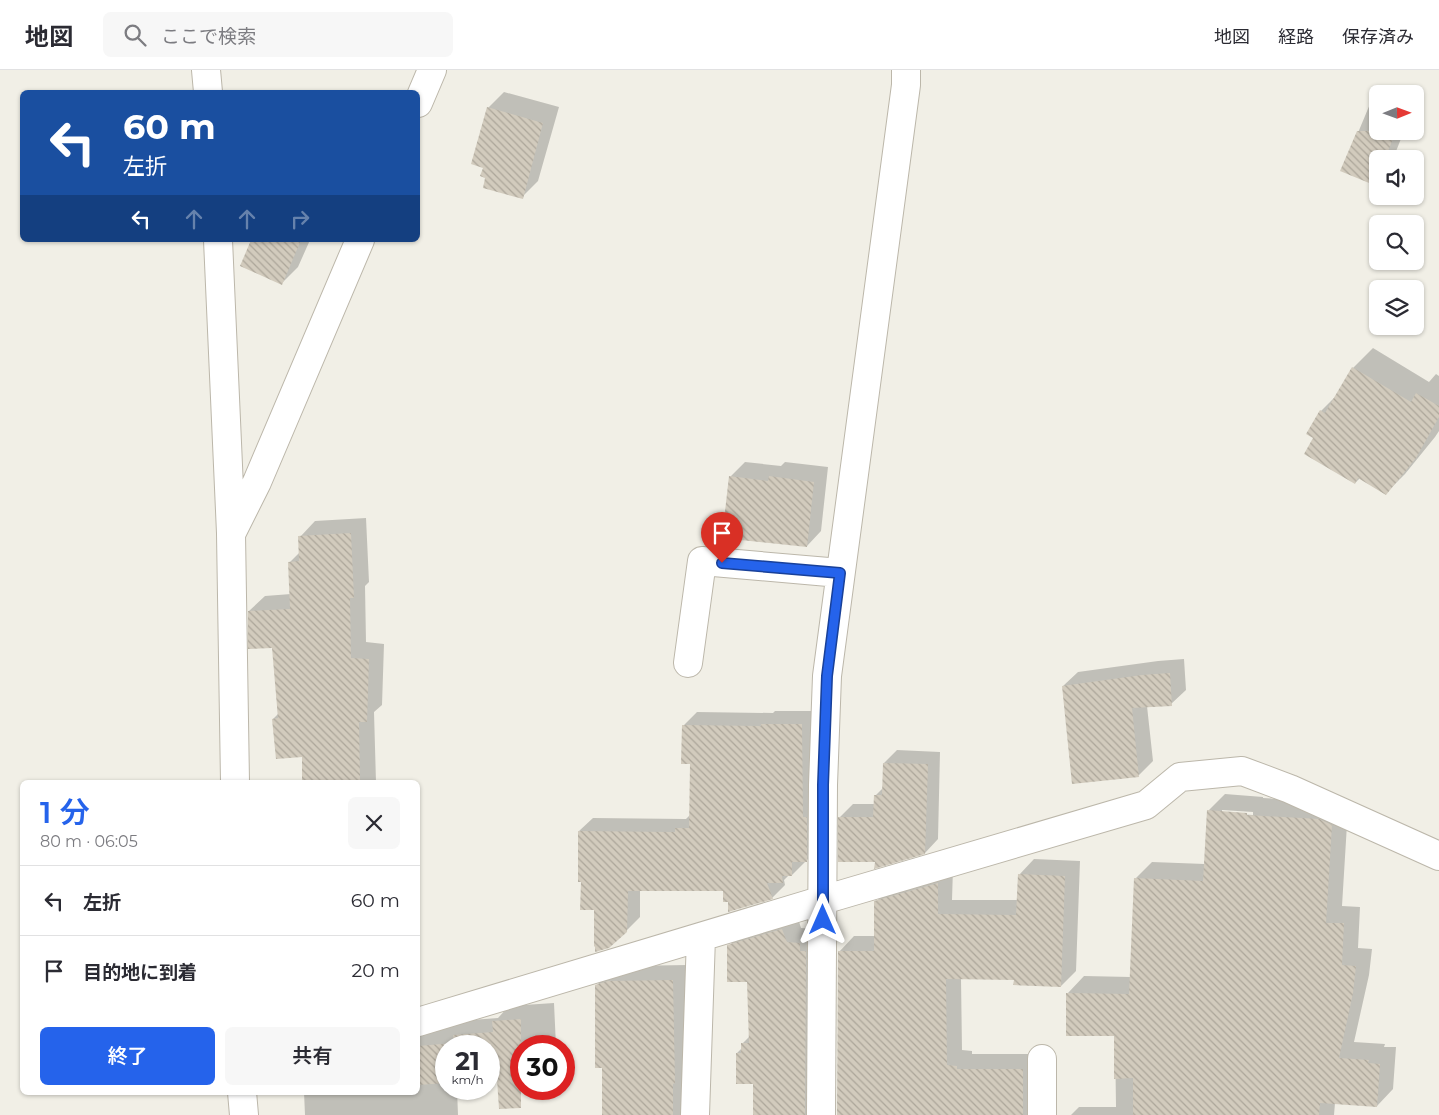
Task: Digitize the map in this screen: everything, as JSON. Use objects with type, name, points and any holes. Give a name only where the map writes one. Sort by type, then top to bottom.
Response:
[{"type":"street","points":[[206,70],[208,90]]},
{"type":"street","points":[[420,98],[432,70]]},
{"type":"street","points":[[821,1115],[823,785],[827,676],[906,70]]},
{"type":"street","points":[[218,242],[231,534],[235,780]]},
{"type":"street","points":[[231,534],[258,482],[359,242]]},
{"type":"street","points":[[688,663],[702,561],[840,573]]},
{"type":"street","points":[[420,1021],[1146,804],[1180,777],[1242,771],[1290,790],[1439,856]]},
{"type":"street","points":[[695,1115],[701,937]]},
{"type":"street","points":[[1042,1059],[1042,1115]]},
{"type":"street","points":[[242,1095],[244,1115]]},
{"type":"building","points":[[487,107],[543,123],[523,199],[483,188],[485,178],[480,176],[483,168],[471,164]]},
{"type":"building","points":[[1357,131],[1369,131],[1369,140],[1392,140],[1389,150],[1369,150],[1369,183],[1340,171]]},
{"type":"building","points":[[250,242],[300,242],[282,285],[240,266]]},
{"type":"building","points":[[1352,367],[1411,402],[1416,393],[1439,406],[1439,417],[1416,458],[1386,495],[1358,478],[1355,484],[1304,454],[1313,438],[1306,434],[1320,410],[1325,413]]},
{"type":"building","points":[[729,476],[768,481],[769,476],[814,482],[807,547],[722,538]]},
{"type":"building","points":[[351,533],[354,598],[350,598],[351,658],[369,659],[367,722],[359,722],[360,780],[302,780],[302,757],[276,759],[272,719],[278,718],[272,648],[248,649],[248,611],[290,609],[288,562],[299,561],[298,536]]},
{"type":"building","points":[[1170,673],[1172,706],[1132,708],[1139,777],[1072,784],[1062,686]]},
{"type":"building","points":[[761,724],[802,724],[803,817],[807,817],[807,862],[792,862],[792,876],[782,876],[783,883],[767,883],[773,899],[728,912],[728,902],[723,902],[723,891],[628,891],[627,932],[609,948],[595,952],[594,910],[580,910],[581,882],[578,882],[578,831],[675,832],[675,828],[689,828],[690,764],[681,764],[682,725],[761,726]]},
{"type":"building","points":[[883,763],[928,764],[925,854],[874,869],[875,862],[838,862],[838,817],[873,817],[874,795],[882,795]]},
{"type":"building","points":[[1207,810],[1247,813],[1247,815],[1319,819],[1332,825],[1326,923],[1344,923],[1342,965],[1356,966],[1353,993],[1339,1058],[1369,1060],[1368,1063],[1380,1064],[1377,1107],[1320,1103],[1319,1115],[1133,1115],[1133,1078],[1114,1079],[1114,1036],[1066,1036],[1066,993],[1129,994],[1134,878],[1203,881]]},
{"type":"building","points":[[1018,874],[1065,876],[1061,987],[1013,985],[1014,980],[946,979],[947,1065],[957,1066],[957,1069],[1023,1069],[1023,1115],[837,1115],[838,951],[874,951],[874,901],[938,883],[938,914],[1016,915]]},
{"type":"building","points":[[782,929],[787,942],[800,943],[800,951],[806,951],[805,1115],[753,1115],[753,1084],[736,1084],[736,1053],[741,1053],[741,1043],[749,1043],[747,982],[727,982],[727,945]]},
{"type":"building","points":[[673,980],[675,1083],[673,1084],[673,1115],[602,1115],[602,1068],[595,1068],[595,985],[608,981]]},
{"type":"building","points":[[521,1019],[521,1035],[510,1035],[510,1100],[521,1100],[521,1108],[499,1109],[500,1035],[453,1035],[493,1032],[492,1021]]},
{"type":"building","points":[[435,1045],[435,1084],[420,1085],[420,1046]]},
{"type":"route","points":[[722,563],[840,573],[827,676],[823,785],[823,920]]}]
